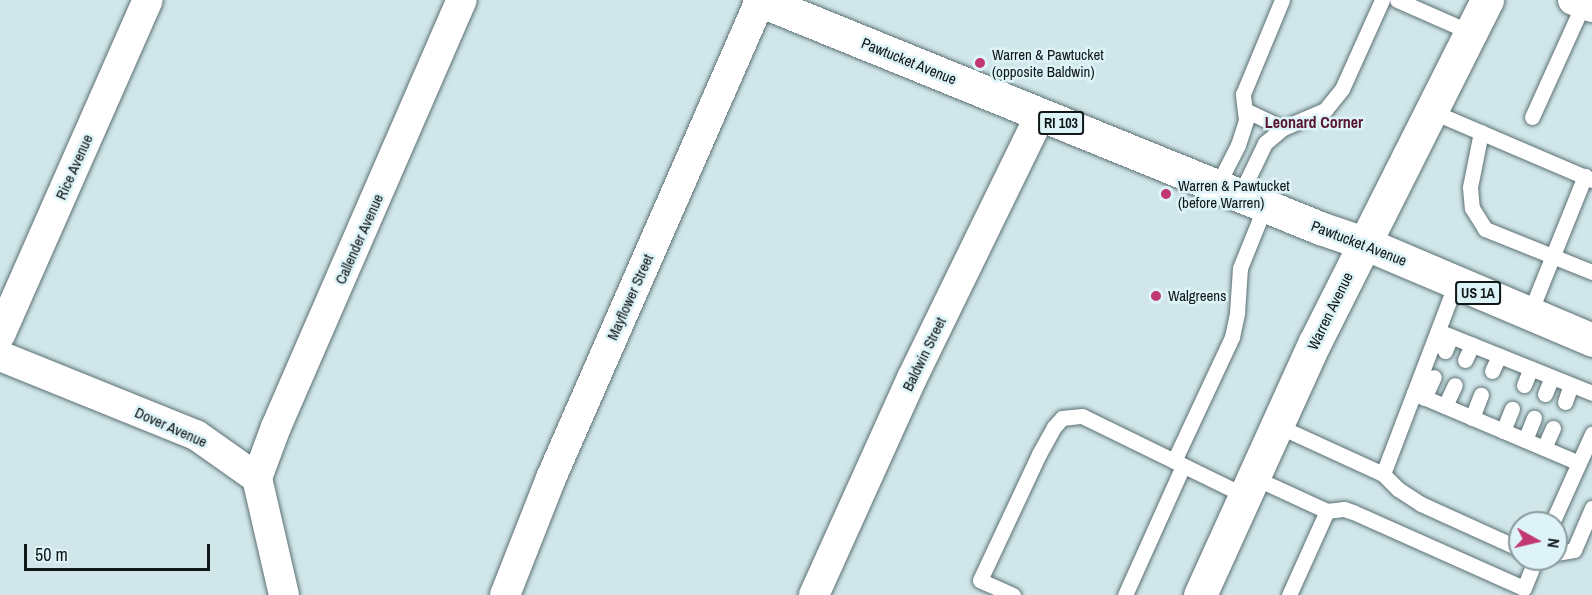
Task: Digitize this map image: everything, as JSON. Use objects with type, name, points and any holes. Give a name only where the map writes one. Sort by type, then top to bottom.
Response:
[{"type":"main road","name":"Pawtucket Avenue","points":[[760,0],[1241,196],[1364,243],[1592,340]]},
{"type":"main road","name":"Warren Avenue","points":[[1200,595],[1276,425],[1364,243],[1487,0]]},
{"type":"street","name":"Rice Avenue","points":[[0,335],[148,0]]},
{"type":"street","name":"Callender Avenue","points":[[257,478],[276,427],[462,0]]},
{"type":"street","name":"Mayflower Street","points":[[505,595],[551,478],[760,0]]},
{"type":"street","name":"Baldwin Street","points":[[814,595],[912,378],[1041,115]]},
{"type":"street","name":"Dover Avenue","points":[[0,356],[196,435],[257,478]]},
{"type":"street","points":[[257,478],[284,595]]},
{"type":"lane","points":[[1125,595],[1232,337],[1238,313],[1241,196],[1238,145],[1246,120],[1243,94],[1282,0]]},
{"type":"lane","points":[[1241,196],[1265,143],[1283,128],[1324,110],[1342,89],[1382,0]]},
{"type":"lane","points":[[1397,0],[1470,32]]},
{"type":"lane","points":[[1532,117],[1580,2]]},
{"type":"lane","points":[[1245,110],[1283,128]]},
{"type":"lane","points":[[1431,111],[1589,178],[1529,315]]},
{"type":"lane","points":[[1481,132],[1470,187],[1472,208],[1485,229],[1552,258],[1592,272]]},
{"type":"lane","points":[[1383,474],[1445,339],[1456,283]]},
{"type":"lane","points":[[1445,339],[1472,345],[1592,393]]},
{"type":"lane","points":[[1465,360],[1472,345]]},
{"type":"lane","points":[[1492,370],[1499,356]]},
{"type":"lane","points":[[1524,385],[1531,368]]},
{"type":"lane","points":[[1419,395],[1434,377]]},
{"type":"lane","points":[[1545,394],[1552,377]]},
{"type":"lane","points":[[1445,406],[1455,385]]},
{"type":"lane","points":[[1565,402],[1571,385]]},
{"type":"lane","points":[[1419,395],[1579,463]]},
{"type":"lane","points":[[1472,418],[1481,395]]},
{"type":"lane","points":[[1503,431],[1512,409]]},
{"type":"lane","points":[[1013,595],[980,580],[1054,427],[1062,418],[1082,416],[1179,463],[1327,511],[1344,509],[1353,512],[1523,592],[1531,571]]},
{"type":"lane","points":[[1525,440],[1534,418]]},
{"type":"lane","points":[[1276,425],[1383,474],[1398,489],[1421,504],[1508,544]]},
{"type":"lane","points":[[1544,448],[1553,428]]},
{"type":"lane","points":[[1557,511],[1592,434]]},
{"type":"lane","points":[[1568,551],[1575,550],[1592,508]]},
{"type":"lane","points":[[1289,595],[1327,511]]},
{"type":"place","name":"Warren & Pawtucket (opposite Baldwin)","points":[[980,63]]},
{"type":"place","name":"Warren & Pawtucket (before Warren)","points":[[1166,194]]},
{"type":"place","name":"Walgreens","points":[[1156,296]]},
{"type":"district","name":"Leonard Corner","points":[[1314,122]]}]
